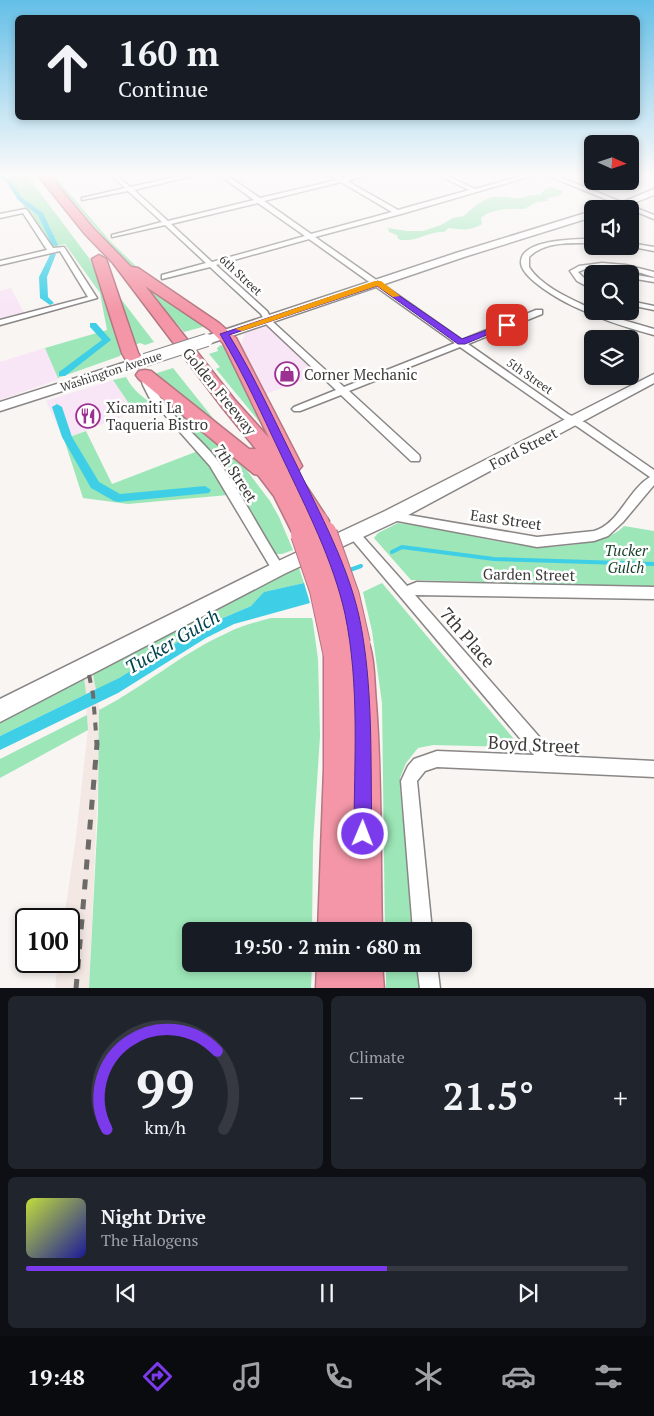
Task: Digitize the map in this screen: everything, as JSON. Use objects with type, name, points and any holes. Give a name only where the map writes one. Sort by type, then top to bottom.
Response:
[{"type":"highway","name":"Golden Freeway","points":[[68,220],[270,476],[286,499],[309,523]]},
{"type":"highway","name":"Golden Freeway","points":[[80,220],[118,260],[228,403],[287,474],[309,523],[326,595],[347,650],[363,723],[364,922]]},
{"type":"highway","points":[[98,259],[130,353],[142,366],[270,476]]},
{"type":"highway","points":[[118,260],[216,337],[242,364],[309,523]]},
{"type":"highway","name":"Golden Freeway","points":[[336,922],[339,768],[347,650]]},
{"type":"highway","points":[[335,988],[336,972]]},
{"type":"highway","points":[[364,972],[364,988]]},
{"type":"street","points":[[31,220],[51,250]]},
{"type":"street","name":"6th Street","points":[[163,220],[264,313],[267,320],[415,458]]},
{"type":"street","points":[[114,236],[178,220]]},
{"type":"street","name":"5th Street","points":[[288,220],[654,475]]},
{"type":"street","points":[[165,277],[373,220]]},
{"type":"street","name":"Washington Avenue","points":[[0,407],[142,366],[216,337],[573,220]]},
{"type":"street","points":[[584,241],[569,241],[544,246],[530,252],[525,257],[524,263],[527,271],[564,299],[590,311],[654,332]]},
{"type":"street","points":[[639,246],[654,249]]},
{"type":"street","points":[[0,263],[62,248],[93,298],[0,323]]},
{"type":"street","points":[[584,267],[574,271],[584,282]]},
{"type":"street","points":[[639,270],[654,275]]},
{"type":"street","points":[[639,278],[654,280]]},
{"type":"street","points":[[639,305],[654,308]]},
{"type":"street","points":[[297,409],[539,312]]},
{"type":"street","points":[[628,324],[654,328]]},
{"type":"street","name":"7th Street","points":[[142,366],[146,385],[154,398],[203,449],[220,473],[278,569]]},
{"type":"street","name":"Ford Street","points":[[0,712],[278,569],[392,516],[654,378]]},
{"type":"street","name":"East Street","points":[[392,516],[537,542],[594,536],[604,533],[619,519],[634,498],[647,484],[654,480]]},
{"type":"street","name":"7th Place","points":[[354,534],[553,765]]},
{"type":"street","name":"Garden Street","points":[[405,594],[416,588],[654,593]]},
{"type":"street","name":"Boyd Street","points":[[422,922],[409,781],[414,768],[425,761],[437,758],[654,769]]},
{"type":"street","points":[[428,972],[430,988]]},
{"type":"shaded area","points":[[11,288],[24,313],[0,320],[0,291]]},
{"type":"shaded area","points":[[269,326],[320,374],[266,394],[241,345],[245,333]]},
{"type":"shaded area","points":[[45,348],[59,379],[0,400],[0,362]]},
{"type":"shaded area","points":[[113,380],[134,412],[64,439],[46,401]]},
{"type":"shaded area","points":[[93,674],[101,716],[89,988],[55,988],[57,973],[80,973],[80,908],[66,908],[88,730],[84,677]]},
{"type":"green space","points":[[33,220],[61,220],[89,258],[105,292],[123,352],[120,356],[58,378],[45,348],[107,330],[100,293],[65,244],[51,247]]},
{"type":"green space","points":[[89,220],[92,220],[110,241],[144,274],[134,268]]},
{"type":"green space","points":[[449,220],[481,220],[482,224],[470,229],[449,228],[444,232],[432,233],[410,240],[398,239],[397,235],[389,232],[388,228],[423,231]]},
{"type":"green space","points":[[140,282],[206,326],[184,332]]},
{"type":"green space","points":[[114,290],[154,342],[145,345],[140,343],[132,346]]},
{"type":"green space","points":[[221,345],[227,347],[267,431],[216,369],[220,367],[209,354],[218,351],[217,348]]},
{"type":"green space","points":[[173,368],[228,437],[154,374]]},
{"type":"green space","points":[[126,377],[136,391],[157,407],[136,414],[113,380]]},
{"type":"green space","points":[[152,390],[176,407],[245,468],[270,501],[293,550],[276,554],[210,452]]},
{"type":"green space","points":[[86,431],[112,484],[198,451],[228,495],[128,504],[83,498],[64,439]]},
{"type":"green space","name":"Tucker Gulch","points":[[398,523],[542,547],[595,541],[617,532],[624,526],[654,531],[654,587],[411,580],[374,538],[378,533]]},
{"type":"green space","points":[[298,565],[304,583],[265,592],[251,606],[202,627],[96,690],[93,674],[99,668]]},
{"type":"green space","points":[[382,583],[514,739],[510,747],[433,745],[418,748],[406,763],[400,778],[413,922],[385,922],[382,703],[372,631],[363,592]]},
{"type":"green space","points":[[271,618],[312,618],[318,659],[320,736],[313,844],[312,922],[182,922],[182,972],[312,972],[311,988],[89,988],[98,812],[99,710],[210,641]]},
{"type":"green space","points":[[84,677],[86,694],[0,736],[0,719]]},
{"type":"green space","points":[[87,715],[88,730],[0,778],[0,759]]},
{"type":"green space","points":[[386,972],[418,972],[419,988],[386,988]]},
{"type":"water","name":"Tucker Gulch","points":[[304,583],[310,603],[234,624],[206,638],[118,693],[0,750],[0,736],[119,678],[202,627],[251,606],[264,592]]},
{"type":"waterway","points":[[44,220],[55,245]]},
{"type":"waterway","points":[[50,303],[44,298],[43,277],[53,254]]},
{"type":"waterway","points":[[62,374],[107,340],[93,325]]},
{"type":"waterway","points":[[57,407],[67,437],[95,485],[118,498],[205,490]]},
{"type":"waterway","name":"Tucker Gulch","points":[[392,552],[402,547],[494,559],[654,564]]},
{"type":"waterway","name":"Tucker Gulch","points":[[347,571],[361,566]]},
{"type":"railway","points":[[89,675],[93,694],[96,733]]},
{"type":"railway","points":[[76,988],[97,744],[96,732]]},
{"type":"slow traffic","points":[[239,329],[378,283],[396,296]]},
{"type":"place","name":"Corner Mechanic","points":[[287,374]]},
{"type":"place","name":"Xicamiti La Taqueria Bistro","points":[[88,416]]},
{"type":"route","points":[[363,834],[362,684],[352,615],[338,569],[318,520],[242,364],[230,341],[224,334],[378,283],[462,342],[507,325]]}]
